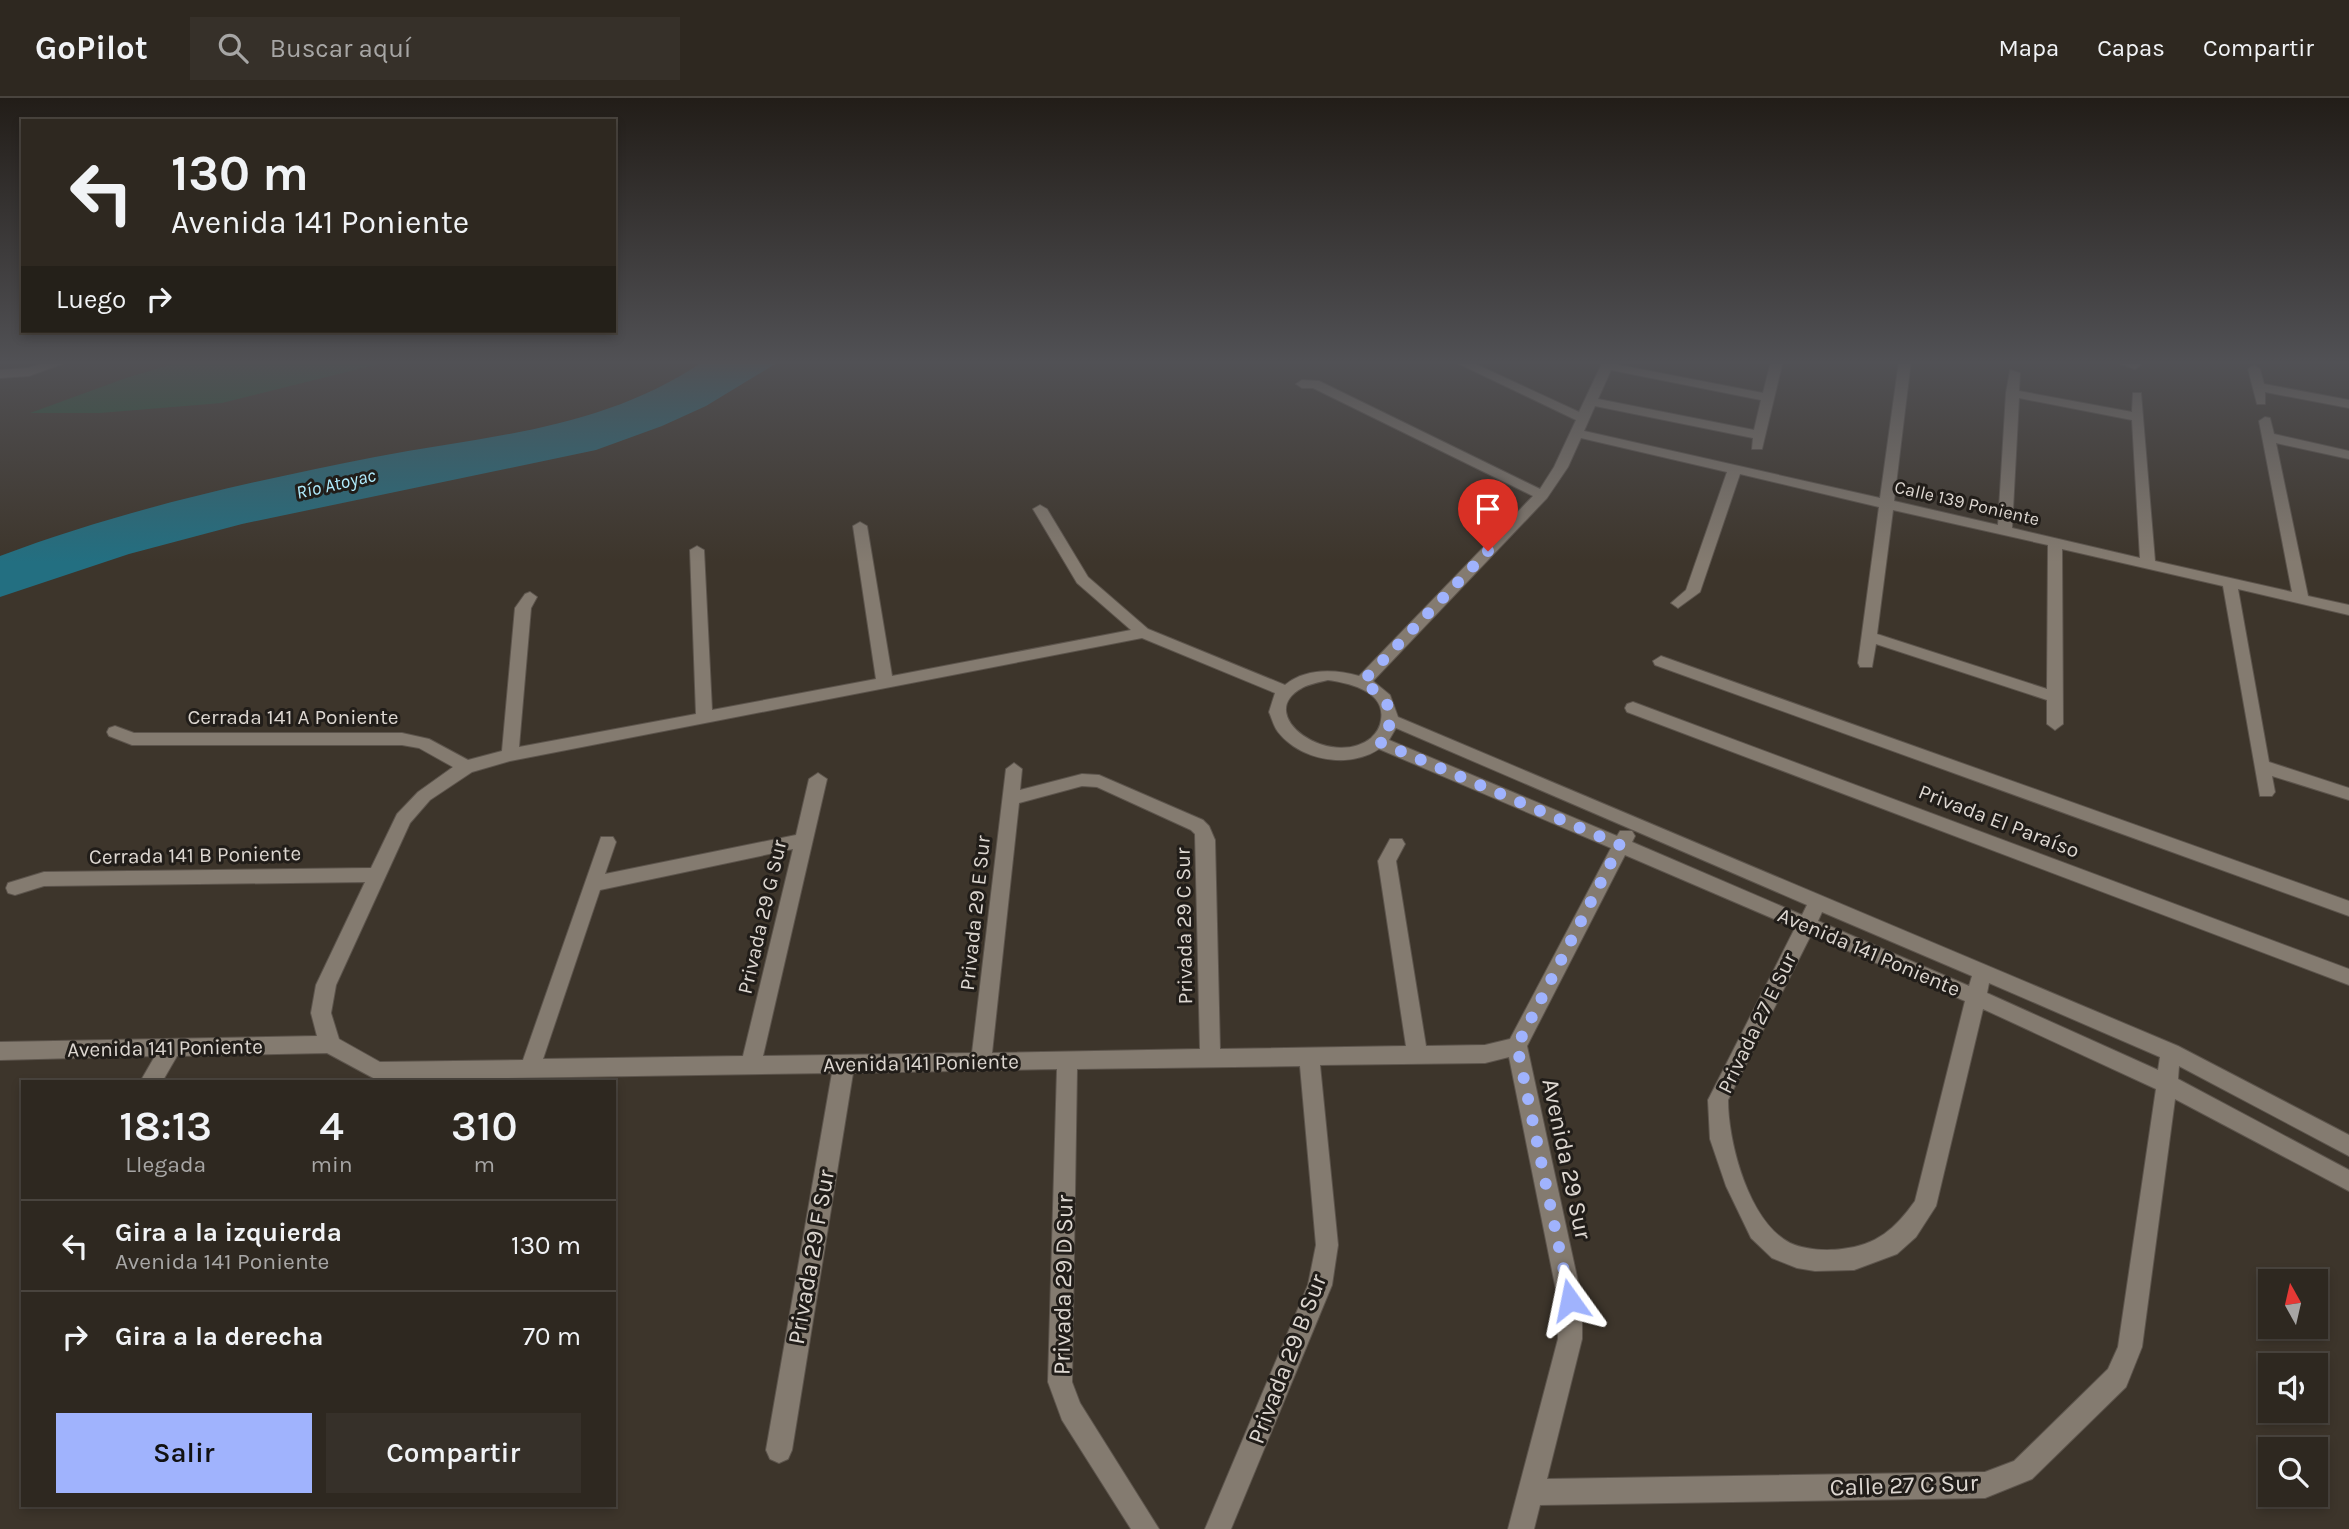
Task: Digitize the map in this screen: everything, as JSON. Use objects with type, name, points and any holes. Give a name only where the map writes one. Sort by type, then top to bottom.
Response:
[{"type":"street","points":[[1405,428],[1542,495]]},
{"type":"street","points":[[1362,682],[1542,495],[1561,467],[1579,428]]},
{"type":"street","name":"Calle 139 Poniente","points":[[1586,428],[1735,469],[2349,610]]},
{"type":"street","points":[[1703,428],[1758,441],[1761,428]]},
{"type":"street","points":[[1866,663],[1897,428]]},
{"type":"street","points":[[2005,531],[2010,428]]},
{"type":"street","points":[[2140,428],[2148,564]]},
{"type":"street","points":[[2266,428],[2301,599]]},
{"type":"street","points":[[2268,437],[2349,455]]},
{"type":"street","points":[[1678,603],[1693,592],[1735,469]]},
{"type":"street","points":[[1040,509],[1082,580],[1143,633],[1285,691]]},
{"type":"street","points":[[860,526],[885,683]]},
{"type":"street","points":[[2055,543],[2055,724]]},
{"type":"street","points":[[697,550],[704,718]]},
{"type":"street","points":[[2230,583],[2266,792]]},
{"type":"street","points":[[510,755],[523,608],[530,597]]},
{"type":"street","points":[[330,1044],[321,1013],[326,985],[403,819],[424,796],[466,767],[510,755],[1143,633]]},
{"type":"street","points":[[1870,637],[2055,697]]},
{"type":"street","name":"Privada El Paraíso","points":[[1661,662],[2349,909]]},
{"type":"street","points":[[1328,675],[1362,682],[1378,692],[1389,705],[1391,720],[1388,732],[1379,742],[1366,749],[1341,754],[1315,751],[1300,744],[1280,724],[1277,713],[1279,701],[1285,691],[1311,677],[1328,675]]},
{"type":"street","name":"Privada El Paraíso","points":[[1633,708],[2349,977]]},
{"type":"street","name":"Avenida 141 Poniente","points":[[1391,720],[2171,1052],[2349,1146]]},
{"type":"street","name":"Cerrada 141 A Poniente","points":[[115,732],[132,739],[402,739],[423,743],[466,767]]},
{"type":"street","name":"Avenida 141 Poniente","points":[[1379,742],[1978,998],[2167,1084],[2349,1181]]},
{"type":"street","points":[[2261,765],[2349,794]]},
{"type":"street","name":"Privada 29 E Sur","points":[[981,1062],[1014,769]]},
{"type":"street","name":"Privada 29 G Sur","points":[[751,1065],[818,779]]},
{"type":"street","name":"Privada 29 C Sur","points":[[1010,799],[1082,780],[1099,781],[1197,825],[1203,831],[1206,840],[1210,1058]]},
{"type":"street","points":[[1517,1046],[1620,845],[1634,823]]},
{"type":"street","points":[[593,884],[803,840]]},
{"type":"street","points":[[530,1068],[607,842]]},
{"type":"street","points":[[1396,844],[1387,861],[1417,1055]]},
{"type":"street","name":"Cerrada 141 B Poniente","points":[[15,888],[44,879],[377,876]]},
{"type":"street","name":"Privada 27 E Sur","points":[[1819,900],[1718,1100],[1718,1128],[1731,1170],[1750,1216],[1768,1240],[1789,1256],[1833,1263],[1870,1254],[1901,1238],[1925,1206],[1978,998]]},
{"type":"street","points":[[1978,998],[1983,970]]},
{"type":"street","name":"Avenida 141 Poniente","points":[[0,1051],[330,1044],[374,1076],[530,1068],[606,1074],[751,1065],[1485,1054],[1517,1046]]},
{"type":"street","name":"Avenida 29 Sur","points":[[1517,1046],[1570,1300],[1570,1339],[1521,1529]]},
{"type":"street","points":[[151,1080],[171,1048]]},
{"type":"street","name":"Calle 27 C Sur","points":[[1531,1492],[1985,1485],[2023,1470],[2117,1378],[2130,1347],[2171,1052]]},
{"type":"street","name":"Privada 29 B Sur","points":[[1218,1529],[1320,1285],[1326,1245],[1308,1057]]},
{"type":"street","name":"Privada 29 D Sur","points":[[1067,1060],[1060,1382],[1071,1411],[1146,1529]]},
{"type":"street","name":"Privada 29 F Sur","points":[[779,1450],[844,1064]]},
{"type":"water","name":"Río Atoyac","points":[[541,428],[657,428],[596,450],[242,524],[129,554],[0,597],[0,556],[92,525],[233,487],[375,457]]},
{"type":"route","points":[[1488,551],[1362,682],[1378,692],[1389,705],[1391,720],[1388,732],[1379,742],[1620,845],[1517,1046],[1570,1300]]}]
